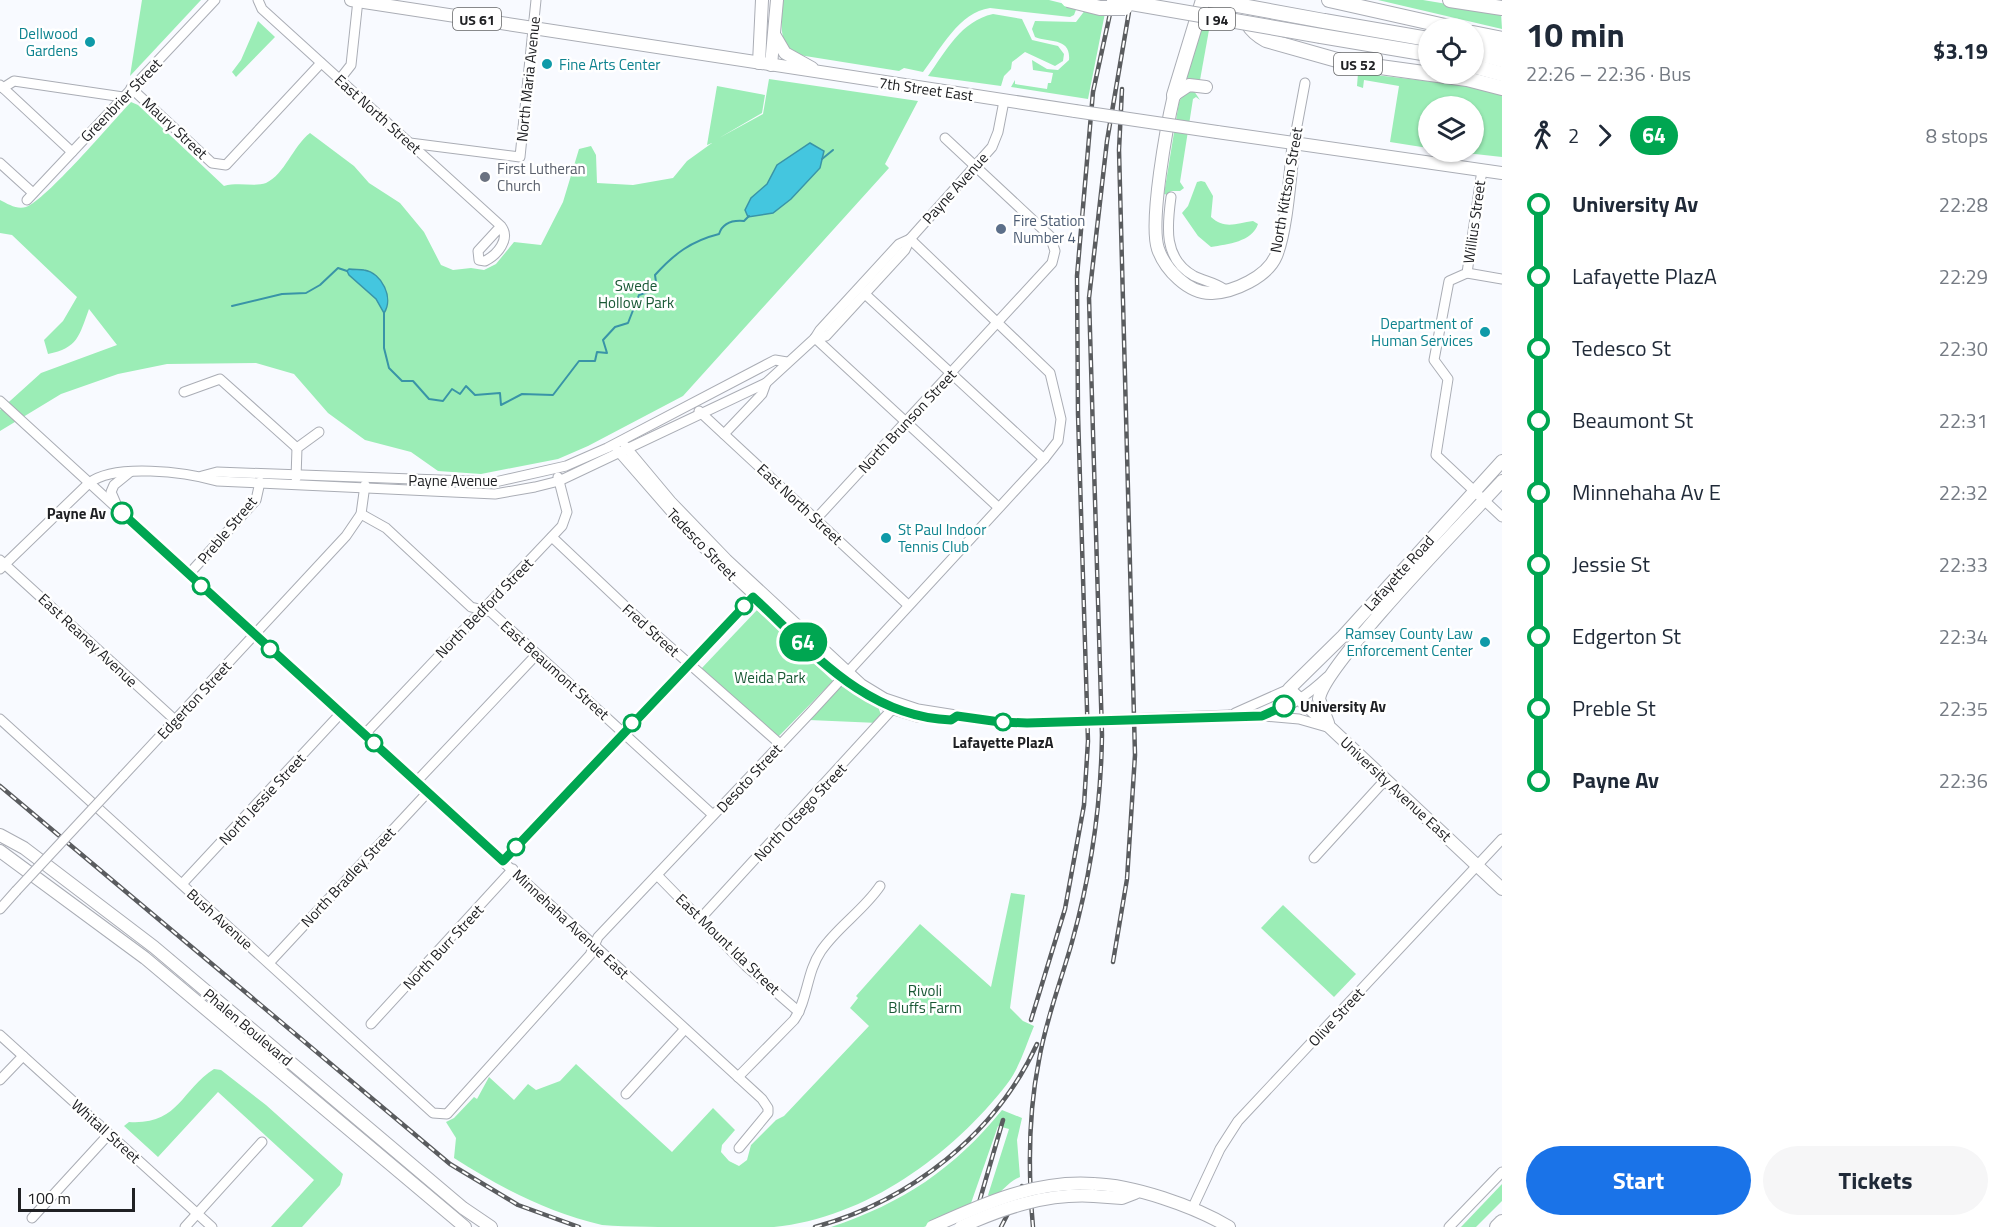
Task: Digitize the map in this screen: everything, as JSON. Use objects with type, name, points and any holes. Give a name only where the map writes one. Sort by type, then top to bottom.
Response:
[{"type":"highway","points":[[1068,0],[1100,8],[1150,7]]},
{"type":"highway","name":"I 94","points":[[1114,0],[1418,52]]},
{"type":"highway","points":[[1174,95],[1203,0]]},
{"type":"highway","points":[[1210,0],[1418,37]]},
{"type":"highway","name":"US 52","points":[[1241,0],[1247,25],[1255,34],[1266,40],[1344,62],[1467,79],[1502,88]]},
{"type":"highway","points":[[1330,0],[1418,20]]},
{"type":"highway","points":[[1450,0],[1502,8]]},
{"type":"highway","points":[[1401,16],[1418,22]]},
{"type":"highway","points":[[1484,35],[1502,39]]},
{"type":"highway","points":[[1484,45],[1502,51]]},
{"type":"highway","points":[[1484,55],[1502,60]]},
{"type":"highway","points":[[1484,69],[1502,74]]},
{"type":"highway","points":[[1497,1227],[1502,1222]]},
{"type":"main road","name":"7th Street East","points":[[356,0],[837,76],[1502,173]]},
{"type":"main road","points":[[762,0],[765,64]]},
{"type":"main road","points":[[765,64],[776,36],[777,0]]},
{"type":"main road","points":[[776,36],[785,53],[822,73]]},
{"type":"main road","points":[[1206,87],[1189,85],[1174,95],[1155,223],[1158,248],[1173,274],[1191,287],[1212,293],[1224,289]]},
{"type":"main road","name":"North Kittson Street","points":[[1224,289],[1237,287],[1259,276],[1276,255],[1294,142]]},
{"type":"main road","name":"Lafayette Road","points":[[1289,689],[1337,643],[1502,461]]},
{"type":"main road","name":"Lafayette Road","points":[[1329,675],[1369,626],[1502,480]]},
{"type":"main road","points":[[1329,675],[1319,699],[1329,727]]},
{"type":"main road","name":"University Avenue East","points":[[1289,689],[1502,889]]},
{"type":"main road","name":"Phalen Boulevard","points":[[0,835],[24,848],[154,947],[454,1201],[491,1227]]},
{"type":"main road","name":"Phalen Boulevard","points":[[0,850],[145,958],[465,1227]]},
{"type":"main road","points":[[932,1227],[990,1201],[1029,1190],[1061,1184],[1093,1190]]},
{"type":"main road","points":[[962,1227],[1030,1202],[1122,1185],[1135,1192],[1192,1209],[1229,1227]]},
{"type":"street","name":"Greenbrier Street","points":[[0,163],[30,197],[216,0]]},
{"type":"street","name":"East North Street","points":[[258,0],[262,9],[501,226]]},
{"type":"street","points":[[340,79],[351,65],[356,0]]},
{"type":"street","name":"North Maria Avenue","points":[[410,143],[520,157],[536,0]]},
{"type":"street","name":"Maury Street","points":[[131,88],[212,163],[226,165],[321,63]]},
{"type":"street","points":[[72,152],[1,86],[14,81],[123,97]]},
{"type":"street","name":"North Kittson Street","points":[[1294,142],[1305,83]]},
{"type":"street","name":"Payne Avenue","points":[[815,338],[826,336],[865,294],[905,250],[910,239],[975,165],[997,137],[1004,101]]},
{"type":"street","points":[[945,138],[975,165]]},
{"type":"street","name":"North Brunson Street","points":[[816,519],[1052,263],[1054,240],[975,165]]},
{"type":"street","name":"Willius Street","points":[[1474,491],[1436,455],[1448,379],[1434,360],[1449,281],[1467,273],[1482,170]]},
{"type":"street","points":[[1172,197],[1168,236],[1174,256],[1186,271],[1224,289]]},
{"type":"street","points":[[910,239],[998,322]]},
{"type":"street","name":"Payne Avenue","points":[[365,484],[485,484],[555,469],[621,447],[701,413],[766,383],[780,372],[787,362],[815,338],[899,244],[910,239]]},
{"type":"street","points":[[1467,273],[1502,279]]},
{"type":"street","points":[[865,294],[1044,459]]},
{"type":"street","name":"Desoto Street","points":[[442,1115],[450,1111],[590,955],[598,937],[845,675],[1058,441],[1060,408],[1050,373],[998,322]]},
{"type":"street","points":[[815,338],[999,507]]},
{"type":"street","name":"Payne Avenue","points":[[200,476],[217,472],[495,494],[559,481],[621,447],[694,402],[775,360],[787,362]]},
{"type":"street","points":[[184,392],[220,379],[297,448],[296,479]]},
{"type":"street","name":"Payne Avenue","points":[[724,434],[762,394],[766,383]]},
{"type":"street","name":"Minnehaha Avenue East","points":[[0,401],[738,1077],[768,1108],[765,1118],[739,1148]]},
{"type":"street","name":"East North Street","points":[[694,402],[701,413],[908,605]]},
{"type":"street","points":[[297,448],[319,432]]},
{"type":"street","name":"Tedesco Street","points":[[621,447],[756,593],[845,675],[883,701]]},
{"type":"street","name":"North Bedford Street","points":[[365,734],[552,537],[567,516],[555,469]]},
{"type":"street","name":"Payne Avenue","points":[[2,564],[89,483],[97,477],[113,472],[200,476],[217,481],[260,482],[296,479]]},
{"type":"street","points":[[121,513],[111,492],[114,485],[130,472]]},
{"type":"street","name":"Preble Street","points":[[189,574],[256,500],[260,482]]},
{"type":"street","name":"Edgerton Street","points":[[0,909],[346,536],[361,514],[365,484]]},
{"type":"street","points":[[1474,491],[1502,517]]},
{"type":"street","name":"East Beaumont Street","points":[[361,514],[386,528],[471,607],[491,612],[713,815]]},
{"type":"street","name":"Fred Street","points":[[552,537],[614,596],[780,744]]},
{"type":"street","name":"East Reaney Avenue","points":[[2,564],[175,720]]},
{"type":"street","points":[[503,861],[756,593]]},
{"type":"street","points":[[417,781],[537,654]]},
{"type":"street","name":"Lafayette Road","points":[[883,701],[896,706],[1000,722],[1262,716],[1299,699],[1329,675]]},
{"type":"street","name":"Lafayette Road","points":[[1230,715],[1289,689]]},
{"type":"street","name":"North Otsego Street","points":[[700,919],[896,706]]},
{"type":"street","name":"North Jessie Street","points":[[182,884],[341,713]]},
{"type":"street","points":[[1262,716],[1299,719],[1329,727]]},
{"type":"street","name":"Bush Avenue","points":[[0,719],[432,1113],[442,1115]]},
{"type":"street","points":[[1314,858],[1386,779]]},
{"type":"street","name":"North Bradley Street","points":[[269,963],[428,792]]},
{"type":"street","name":"Olive Street","points":[[1192,1209],[1220,1149],[1238,1121],[1502,839]]},
{"type":"street","name":"North Burr Street","points":[[371,1024],[513,869]]},
{"type":"street","name":"East Mount Ida Street","points":[[657,874],[751,971],[799,1012]]},
{"type":"street","points":[[738,1077],[799,1012],[807,980],[821,951],[834,935],[862,910],[880,886]]},
{"type":"street","points":[[626,1094],[685,1029]]},
{"type":"street","name":"Whitall Street","points":[[0,1035],[212,1227]]},
{"type":"street","points":[[0,1080],[23,1056]]},
{"type":"street","points":[[32,1218],[109,1134]]},
{"type":"street","points":[[185,1227],[262,1143]]},
{"type":"street","points":[[1449,1227],[1502,1172]]},
{"type":"green space","points":[[142,0],[201,0],[130,76]]},
{"type":"green space","points":[[783,0],[1049,0],[1077,7],[1074,15],[1070,17],[990,8],[979,11],[960,24],[923,72],[904,68],[899,71],[799,55],[792,50],[784,38],[782,31]]},
{"type":"green space","points":[[1378,0],[1423,0],[1501,13],[1502,29],[1484,25],[1484,18],[1455,18]]},
{"type":"green space","points":[[1086,9],[1105,13],[1088,99],[1011,87],[1015,80],[1015,84],[1047,89],[1053,73],[1033,70],[1032,60],[1047,69],[1058,70],[1069,60],[1069,53],[1063,44],[1035,37],[1032,29],[1035,21],[1076,22]]},
{"type":"green space","points":[[993,14],[1022,19],[1032,40],[1058,46],[1064,54],[1063,61],[1055,66],[1025,52],[1012,62],[1011,69],[1004,76],[1001,86],[928,76],[963,30],[972,23]]},
{"type":"green space","points":[[258,21],[275,37],[236,77],[232,72],[241,60]]},
{"type":"green space","points":[[1200,28],[1209,30],[1200,80],[1184,80]]},
{"type":"green space","points":[[1358,73],[1418,80],[1418,84],[1453,84],[1502,93],[1502,157],[1484,155],[1484,96],[1418,96],[1418,146],[1390,142],[1399,86],[1364,80],[1363,88],[1357,86]]},
{"type":"green space","name":"Swede Hollow Park","points":[[769,79],[918,101],[885,164],[889,168],[683,396],[588,446],[558,459],[481,474],[438,471],[411,452],[365,440],[328,413],[294,374],[256,363],[167,364],[118,374],[61,394],[0,431],[0,410],[41,373],[117,345],[89,309],[80,334],[72,344],[48,354],[44,340],[63,321],[77,297],[12,235],[0,233],[0,200],[19,208],[35,202],[63,176],[131,102],[138,105],[224,186],[257,185],[273,179],[310,133],[354,166],[369,183],[400,203],[424,232],[441,265],[453,270],[471,268],[484,270],[496,264],[514,242],[541,245],[563,202],[579,149],[591,146],[596,155],[597,183],[633,185],[673,178],[687,161],[712,143],[707,145],[717,86],[765,95],[762,113],[719,138],[763,114]]},
{"type":"green space","points":[[1194,91],[1200,100],[1196,97],[1193,99],[1180,182],[1184,188],[1180,191],[1171,191],[1168,195],[1164,194],[1179,102],[1185,92]]},
{"type":"green space","points":[[1197,182],[1205,182],[1213,196],[1211,217],[1226,225],[1253,221],[1258,224],[1251,235],[1239,241],[1211,247],[1198,236],[1182,213],[1188,206]]},
{"type":"green space","name":"Weida Park","points":[[757,610],[833,681],[777,738],[700,670]]},
{"type":"green space","points":[[846,686],[878,707],[882,717],[878,723],[809,720],[840,687]]},
{"type":"green space","name":"Rivoli Bluffs Farm","points":[[1011,893],[1025,895],[1010,1008],[1023,1021],[1034,1026],[1019,1063],[1007,1084],[960,1135],[904,1179],[874,1197],[841,1211],[808,1221],[774,1227],[602,1225],[562,1213],[525,1198],[454,1158],[456,1138],[446,1122],[454,1118],[474,1097],[477,1099],[489,1077],[514,1100],[528,1084],[536,1090],[560,1081],[576,1064],[672,1152],[713,1108],[735,1130],[722,1145],[721,1152],[729,1161],[739,1166],[747,1160],[751,1145],[776,1120],[784,1116],[869,1026],[850,1008],[858,998],[856,996],[920,924],[991,987]]},
{"type":"green space","points":[[1283,905],[1356,974],[1334,997],[1261,928]]},
{"type":"green space","points":[[214,1069],[221,1070],[266,1105],[343,1174],[340,1185],[302,1227],[271,1227],[314,1180],[218,1092],[158,1157],[124,1126],[129,1122],[159,1118],[169,1112]]},
{"type":"green space","points":[[1002,1110],[1022,1118],[1017,1140],[1020,1177],[995,1196],[991,1198],[988,1195],[1009,1129],[998,1126],[970,1206],[924,1227],[831,1227],[881,1207],[926,1182],[965,1150]]},
{"type":"green space","points":[[1502,1184],[1502,1201],[1476,1227],[1461,1227]]},
{"type":"water","points":[[810,143],[824,151],[820,168],[791,199],[773,213],[748,217],[745,210],[751,198],[767,184],[777,165]]},
{"type":"water","points":[[349,269],[370,272],[381,281],[388,300],[384,313],[376,299],[349,275],[347,271]]},
{"type":"waterway","points":[[822,159],[833,150]]},
{"type":"waterway","points":[[384,313],[384,348],[389,368],[402,381],[413,381],[429,399],[443,401],[452,389],[460,394],[466,386],[475,395],[500,393],[501,405],[522,394],[553,395],[579,361],[595,361],[597,352],[607,353],[603,340],[615,327],[628,323],[639,295],[657,289],[655,275],[669,261],[691,245],[719,234],[726,224],[744,221],[749,216]]},
{"type":"waterway","points":[[232,306],[282,294],[306,293],[320,285],[338,268],[347,271]]},
{"type":"railway","points":[[1031,1020],[1065,909],[1084,805],[1088,741],[1078,414],[1077,276],[1093,92],[1113,0]]},
{"type":"railway","points":[[1033,1227],[1030,1143],[1035,1081],[1042,1045],[1085,891],[1100,787],[1102,735],[1089,298],[1107,141],[1131,0]]},
{"type":"railway","points":[[1113,962],[1127,879],[1135,755],[1119,150],[1122,89]]},
{"type":"railway","points":[[0,786],[450,1164],[518,1205],[579,1227]]},
{"type":"railway","points":[[815,1227],[884,1200],[946,1160],[974,1135],[998,1107],[1020,1077],[1037,1044]]},
{"type":"railway","points":[[972,1227],[1003,1120]]},
{"type":"railway","points":[[1001,1227],[1022,1186]]},
{"type":"bus line","name":"64","points":[[122,513],[503,861],[753,597],[859,691],[881,705],[917,717],[951,720],[957,716],[1027,723],[1248,714],[1262,716],[1284,706]]},
{"type":"place","name":"Dellwood Gardens","points":[[90,42]]},
{"type":"place","name":"Fine Arts Center","points":[[547,64]]},
{"type":"place","name":"First Lutheran Church","points":[[485,177]]},
{"type":"place","name":"Fire Station Number 4","points":[[1001,229]]},
{"type":"place","name":"Department of Human Services","points":[[1485,332]]},
{"type":"place","name":"Payne Av","points":[[122,513]]},
{"type":"place","name":"St Paul Indoor Tennis Club","points":[[886,538]]},
{"type":"place","name":"Ramsey County Law Enforcement Center","points":[[1485,642]]},
{"type":"place","name":"University Av","points":[[1284,706]]},
{"type":"place","name":"Lafayette PlazA","points":[[1003,722]]}]
